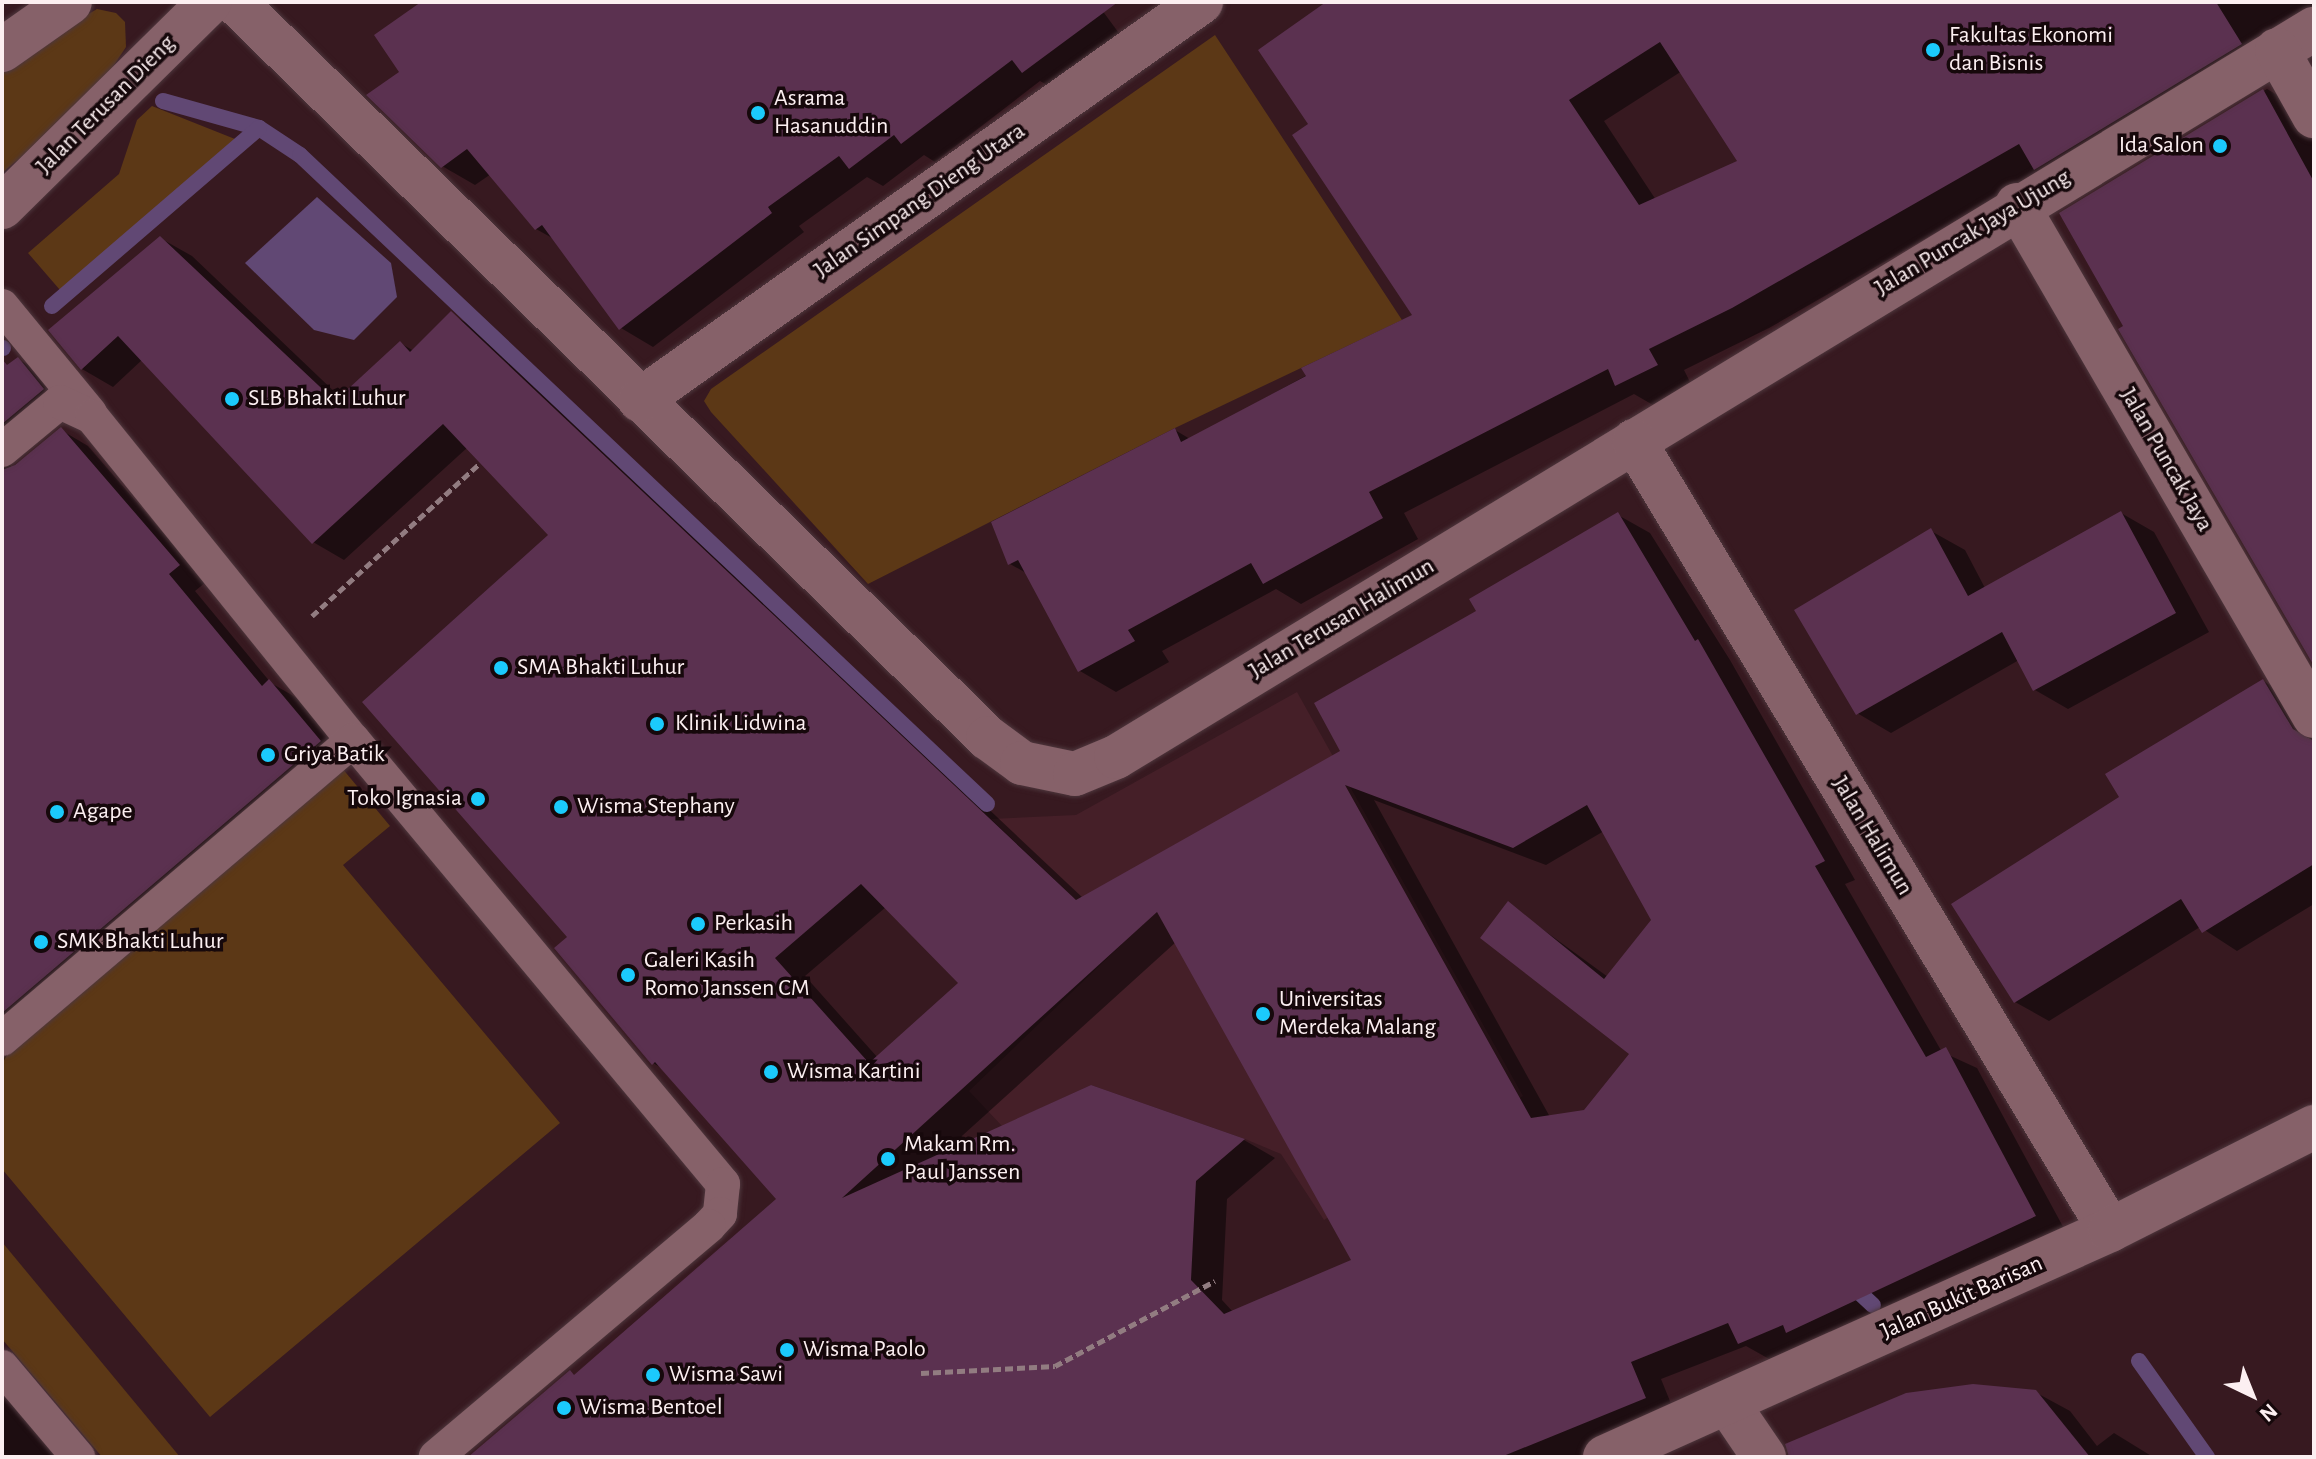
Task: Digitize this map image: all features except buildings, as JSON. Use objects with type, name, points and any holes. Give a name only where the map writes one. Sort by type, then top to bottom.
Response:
[{"type":"street","points":[[2,50],[70,2]]},
{"type":"street","name":"Jalan Terusan Dieng","points":[[2,207],[210,2]]},
{"type":"street","points":[[235,2],[640,400]]},
{"type":"street","name":"Jalan Simpang Dieng Utara","points":[[640,400],[1201,2]]},
{"type":"street","points":[[2296,39],[2314,116]]},
{"type":"street","name":"Jalan Puncak Jaya Ujung","points":[[1634,441],[2017,205],[2296,39]]},
{"type":"street","name":"Jalan Puncak Jaya","points":[[2017,205],[2314,716]]},
{"type":"street","name":"Jalan Terusan Halimun","points":[[640,400],[988,738],[1022,763],[1075,774],[1116,757],[1634,441]]},
{"type":"street","name":"Jalan Halimun","points":[[1634,441],[2110,1230]]},
{"type":"street","name":"Jalan Bukit Barisan","points":[[1605,1457],[2110,1230],[2314,1127]]},
{"type":"street","points":[[1728,1404],[1764,1457]]},
{"type":"lane","points":[[2,306],[353,740],[723,1184],[720,1214],[709,1226],[436,1457]]},
{"type":"lane","points":[[2,450],[60,402],[92,417]]},
{"type":"lane","points":[[2,1039],[353,740]]},
{"type":"lane","points":[[2,1367],[78,1457]]},
{"type":"path","points":[[278,646],[480,463]]},
{"type":"path","points":[[921,1373],[1055,1366],[1215,1281]]},
{"type":"shaded area","points":[[97,9],[116,13],[125,22],[126,47],[93,97],[2,173],[2,73],[41,42]]},
{"type":"shaded area","points":[[1215,35],[1402,320],[1175,428],[868,584],[711,412],[704,401],[711,389]]},
{"type":"shaded area","points":[[152,106],[235,139],[60,290],[28,253],[119,174],[137,120]]},
{"type":"shaded area","points":[[317,197],[391,263],[397,297],[354,340],[314,330],[245,263]]},
{"type":"shaded area","name":"Universitas Merdeka Malang","points":[[1297,692],[1523,1096],[1324,1220],[1281,1154],[1245,1139],[1091,1085],[1002,1126],[969,1091],[1122,944],[991,819],[1076,815]]},
{"type":"shaded area","points":[[342,768],[390,826],[343,865],[560,1123],[210,1417],[2,1169],[2,1058]]},
{"type":"shaded area","points":[[2,1242],[180,1457],[102,1457],[2,1339]]},
{"type":"waterway","points":[[163,101],[259,128],[300,155],[987,804]]},
{"type":"waterway","points":[[52,306],[259,128]]},
{"type":"waterway","points":[[1848,1282],[1873,1305]]},
{"type":"waterway","points":[[2139,1361],[2207,1457]]},
{"type":"place","name":"Fakultas Ekonomi dan Bisnis","points":[[1933,50]]},
{"type":"place","name":"Asrama Hasanuddin","points":[[758,113]]},
{"type":"place","name":"Ida Salon","points":[[2220,146]]},
{"type":"place","name":"SLB Bhakti Luhur","points":[[232,399]]},
{"type":"place","name":"SMA Bhakti Luhur","points":[[501,668]]},
{"type":"place","name":"Klinik Lidwina","points":[[657,724]]},
{"type":"place","name":"Griya Batik","points":[[268,755]]},
{"type":"place","name":"Toko Ignasia","points":[[478,799]]},
{"type":"place","name":"Wisma Stephany","points":[[561,807]]},
{"type":"place","name":"Agape","points":[[57,812]]},
{"type":"place","name":"Perkasih","points":[[698,924]]},
{"type":"place","name":"SMK Bhakti Luhur","points":[[41,942]]},
{"type":"place","name":"Galeri Kasih Romo Janssen CM","points":[[628,975]]},
{"type":"place","name":"Universitas Merdeka Malang","points":[[1263,1014]]},
{"type":"place","name":"Wisma Kartini","points":[[771,1072]]},
{"type":"place","name":"Makam Rm. Paul Janssen","points":[[888,1159]]},
{"type":"place","name":"Wisma Paolo","points":[[787,1350]]},
{"type":"place","name":"Wisma Sawi","points":[[653,1375]]},
{"type":"place","name":"Wisma Bentoel","points":[[564,1408]]}]
